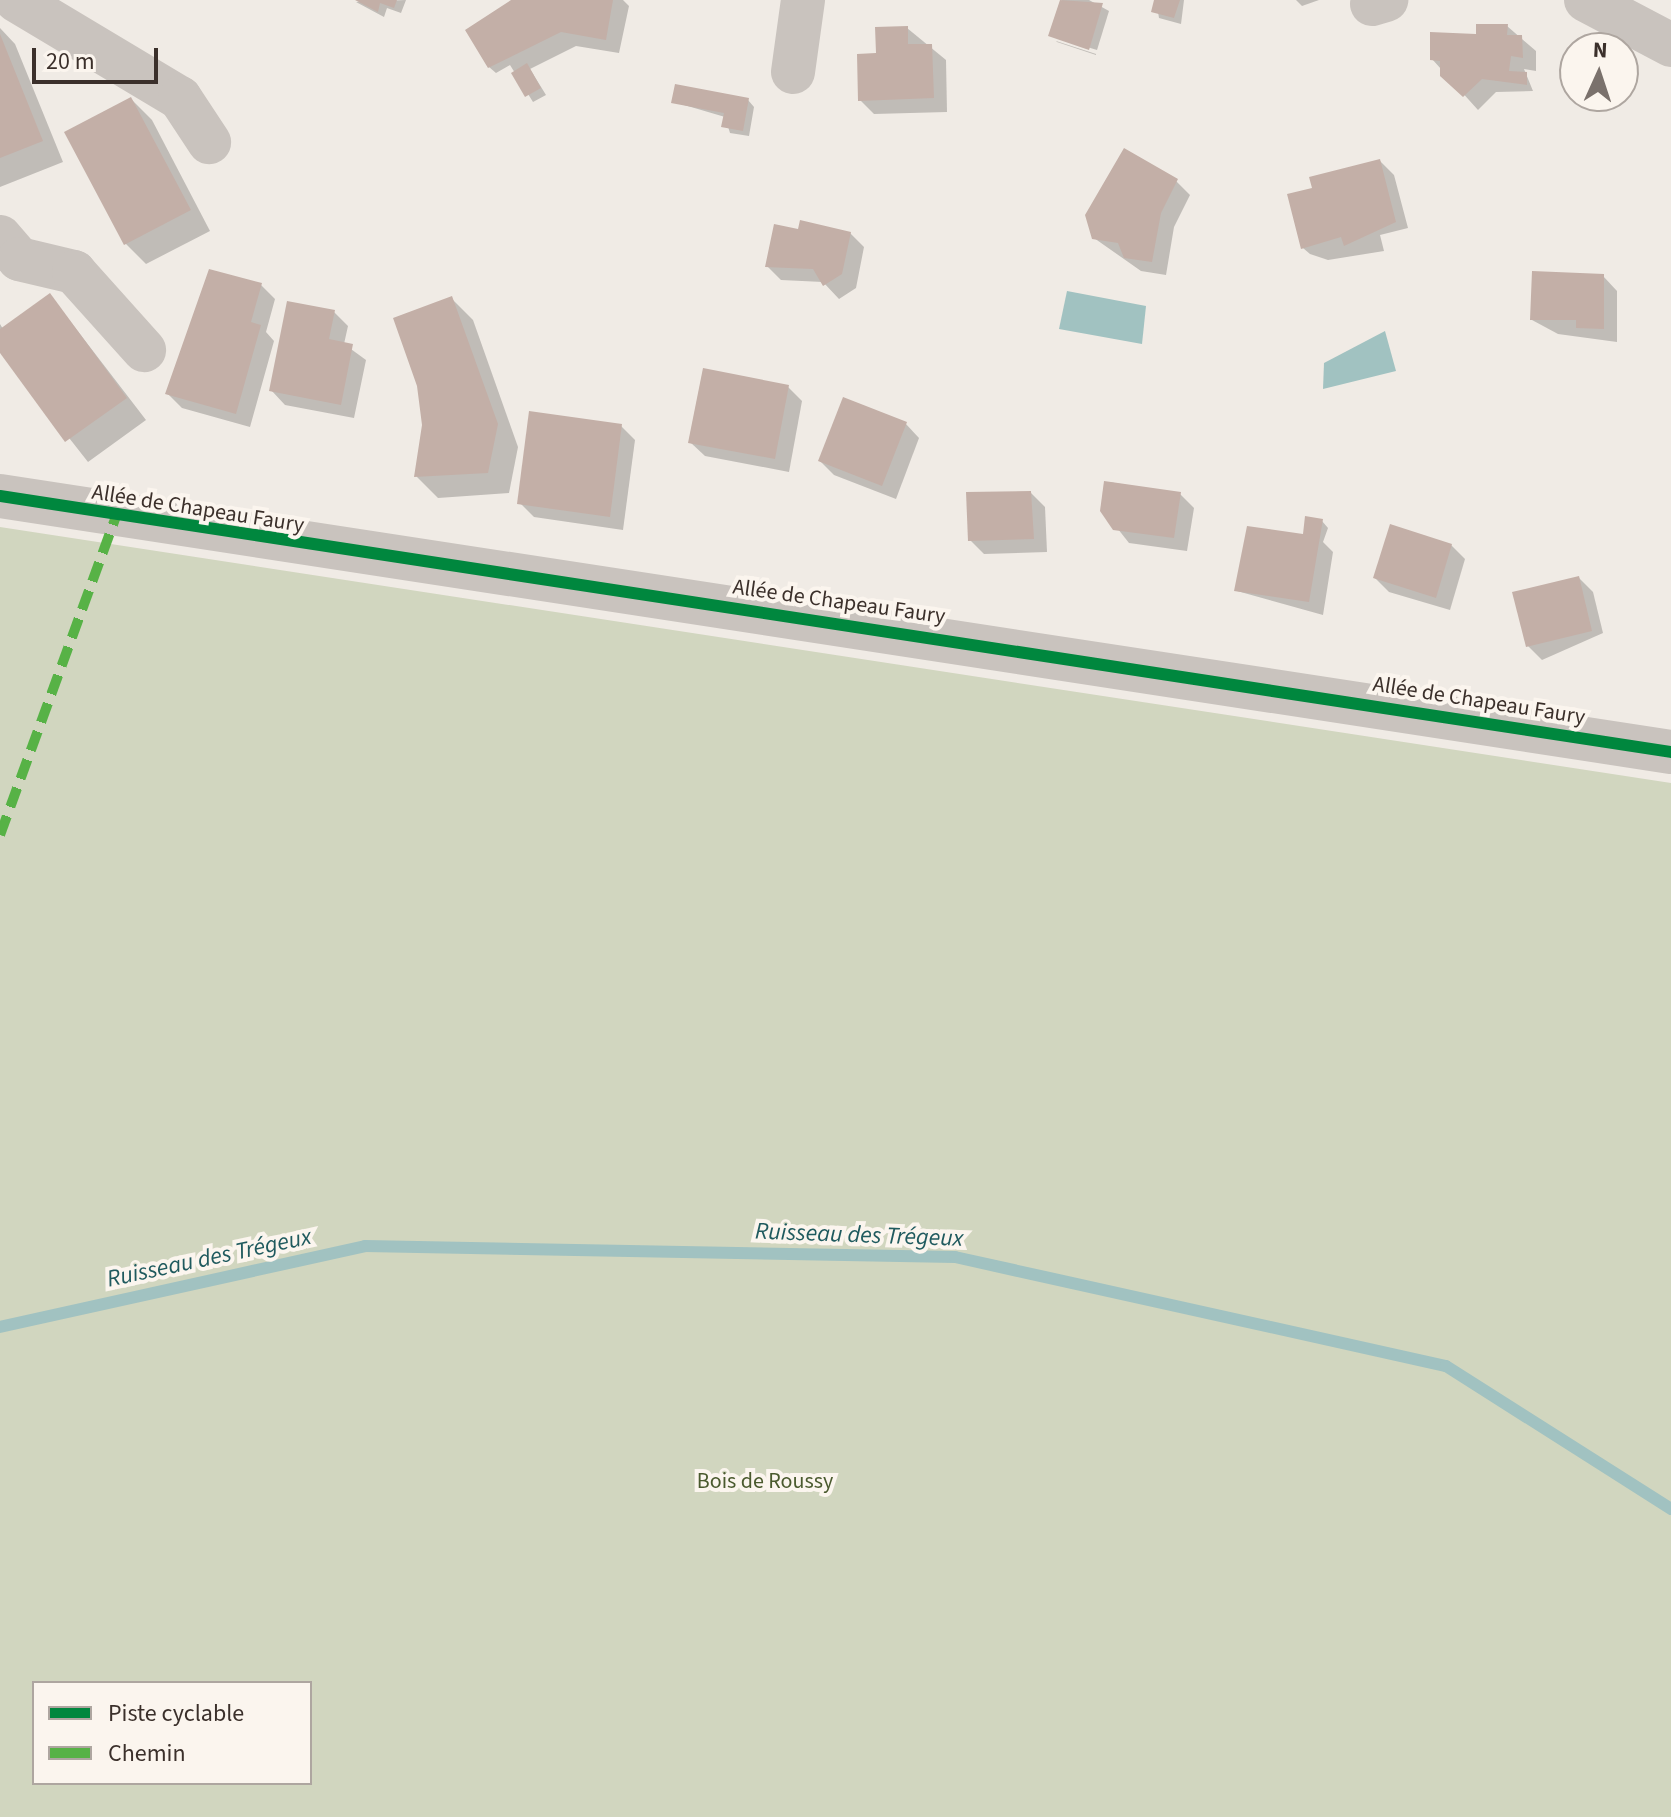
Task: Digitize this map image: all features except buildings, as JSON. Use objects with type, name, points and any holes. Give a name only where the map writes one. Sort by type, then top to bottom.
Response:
[{"type":"street","points":[[16,0],[180,98],[209,142]]},
{"type":"street","points":[[793,72],[803,0]]},
{"type":"street","points":[[1586,0],[1638,14],[1671,45]]},
{"type":"street","points":[[0,237],[19,259],[74,272],[144,350]]},
{"type":"street","name":"Allée de Chapeau Faury","points":[[0,496],[1671,752]]},
{"type":"green space","name":"Bois de Roussy","points":[[0,527],[1671,783],[1671,1817],[0,1817]]},
{"type":"water","points":[[1067,291],[1146,306],[1142,344],[1059,329]]},
{"type":"water","points":[[1385,331],[1396,371],[1323,389],[1324,363]]},
{"type":"waterway","name":"Ruisseau des Trégeux","points":[[0,1327],[365,1246],[955,1257],[1446,1366],[1671,1509]]},
{"type":"marked path","points":[[0,835],[116,517]]},
{"type":"cycle path","points":[[0,496],[1671,752]]}]
